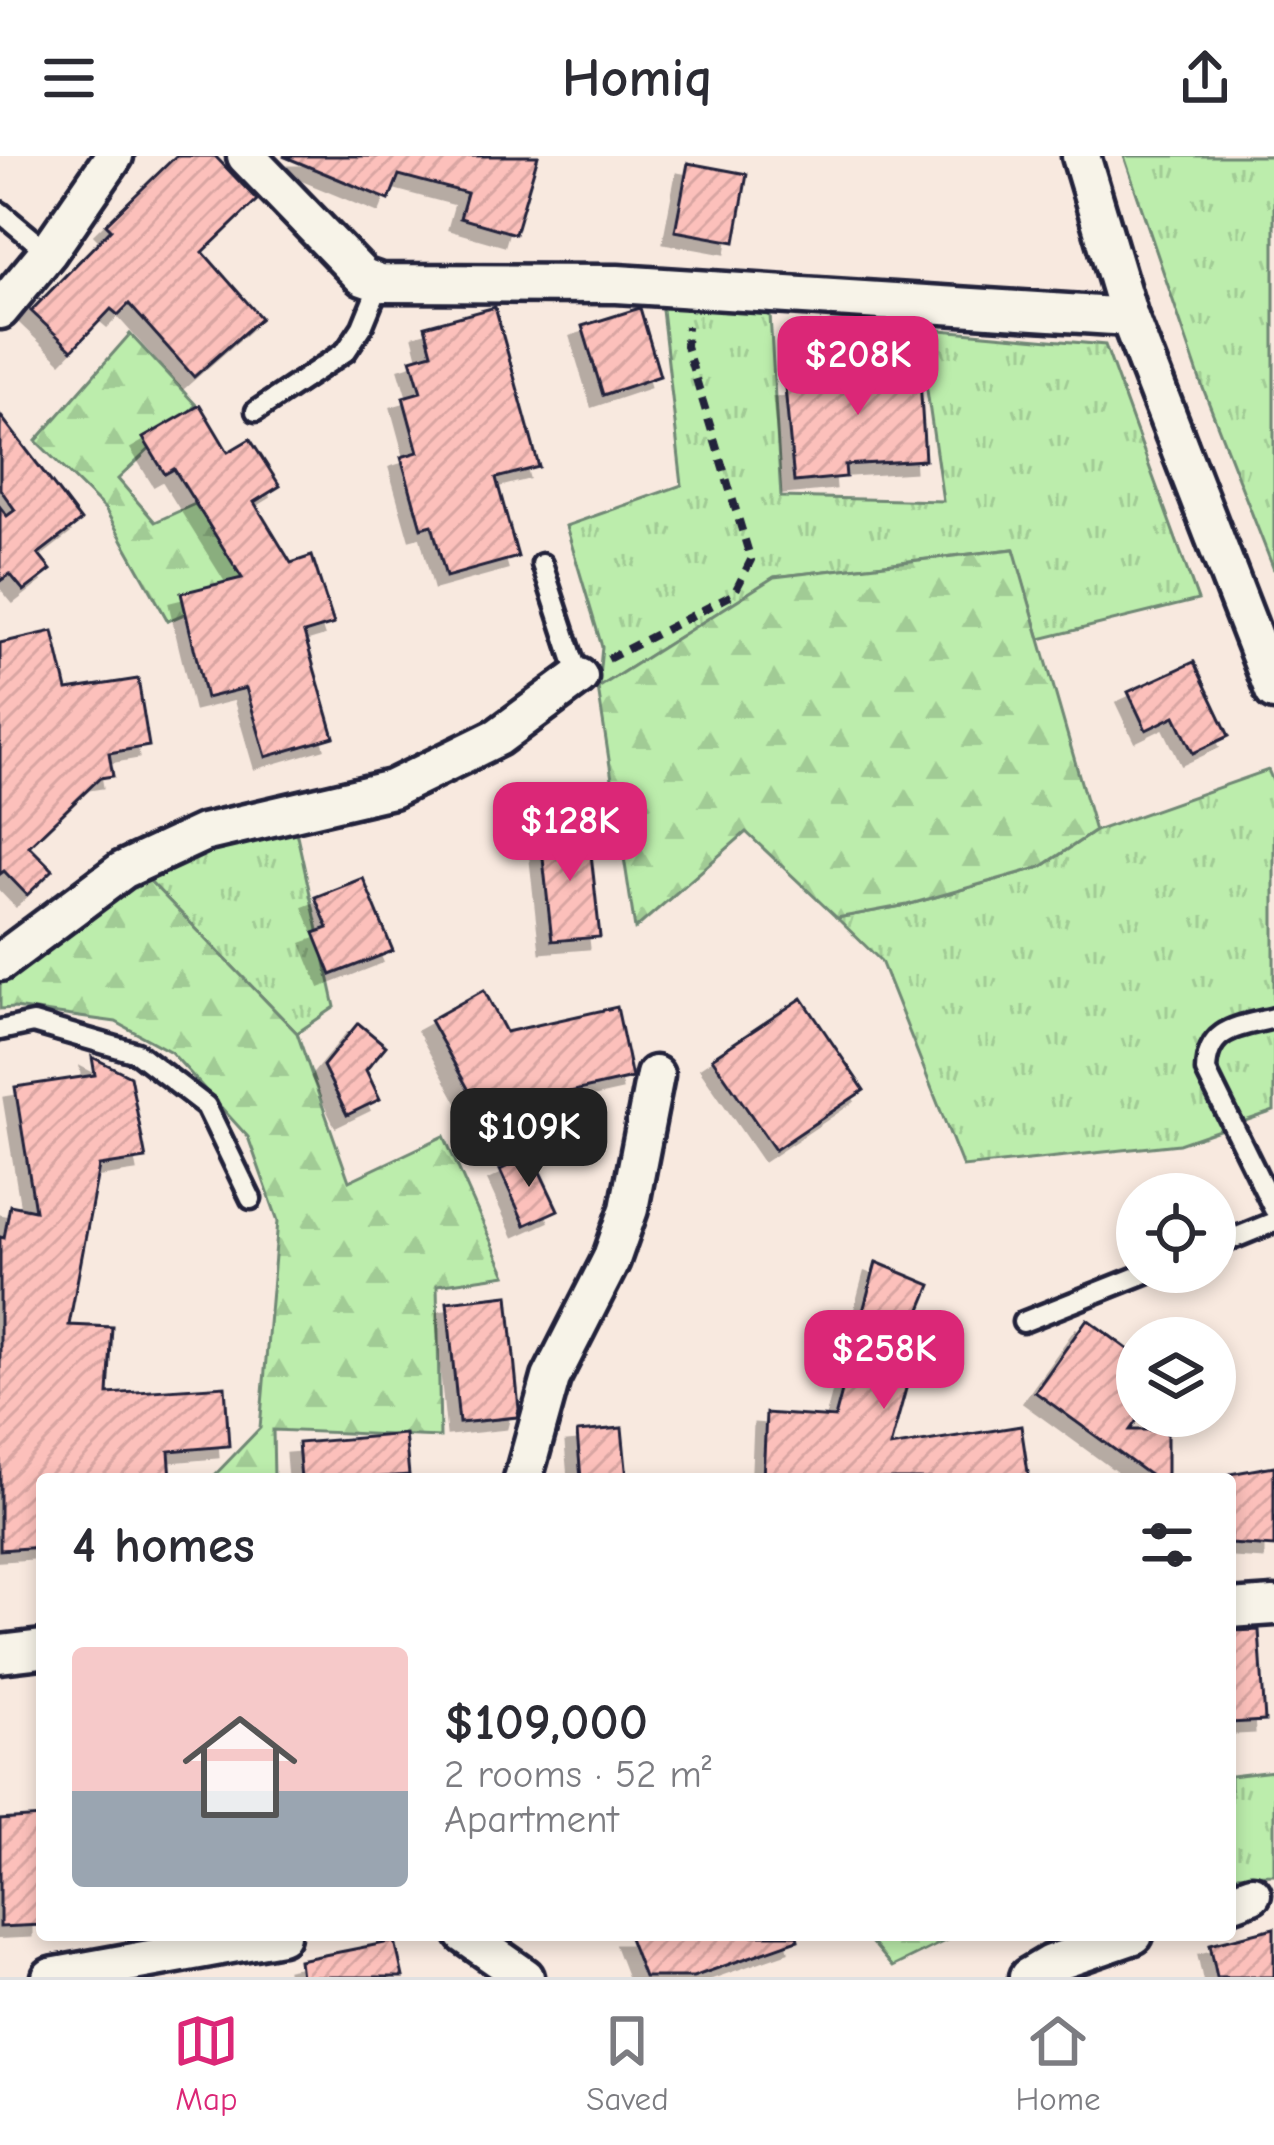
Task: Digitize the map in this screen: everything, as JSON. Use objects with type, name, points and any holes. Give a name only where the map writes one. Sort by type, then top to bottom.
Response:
[{"type":"street","points":[[0,310],[48,252],[114,156]]},
{"type":"street","points":[[246,156],[363,278],[380,283],[617,284],[1129,317]]},
{"type":"street","points":[[1081,156],[1129,317],[1274,692]]},
{"type":"street","points":[[0,962],[123,869],[203,832],[392,789],[498,736],[579,677]]},
{"type":"street","points":[[525,1473],[551,1378],[611,1260],[629,1209],[655,1075]]},
{"type":"street","points":[[1236,1609],[1274,1606]]},
{"type":"street","points":[[0,1654],[36,1650]]},
{"type":"street","points":[[51,1977],[248,1941]]},
{"type":"street","points":[[474,1941],[525,1977]]},
{"type":"street","points":[[1028,1977],[1050,1964],[1117,1941]]},
{"type":"lane","points":[[0,212],[48,252]]},
{"type":"lane","points":[[256,411],[346,351],[380,283]]},
{"type":"lane","points":[[542,563],[579,677]]},
{"type":"lane","points":[[1274,1018],[1230,1029],[1213,1040],[1207,1071],[1274,1209]]},
{"type":"lane","points":[[0,1030],[33,1023],[137,1053],[206,1106],[251,1199]]},
{"type":"lane","points":[[1236,1237],[1274,1222]]},
{"type":"lane","points":[[1023,1322],[1116,1285]]},
{"type":"path","points":[[579,677],[734,594],[751,560],[686,346],[688,289]]},
{"type":"green space","points":[[1124,156],[1274,156],[1274,570],[1201,383]]},
{"type":"green space","points":[[661,301],[770,315],[781,497],[943,501],[918,328],[1105,345],[1198,600],[1040,639],[1013,549],[775,577],[598,688],[602,647],[566,526],[682,485]]},
{"type":"green space","points":[[130,334],[196,405],[118,479],[155,522],[195,504],[254,584],[168,621],[105,509],[36,441]]},
{"type":"green space","points":[[1014,549],[1095,831],[1041,867],[907,905],[837,918],[746,832],[635,929],[598,688],[774,577]]},
{"type":"green space","points":[[1268,770],[1274,783],[1274,1111],[1179,1144],[963,1167],[881,961],[837,918],[907,905],[1041,867],[1095,831]]},
{"type":"green space","points":[[295,826],[335,1007],[297,1033],[144,875],[201,846]]},
{"type":"green space","points":[[144,875],[297,1033],[349,1181],[444,1136],[506,1275],[437,1285],[440,1437],[273,1430],[274,1473],[217,1473],[260,1428],[278,1221],[248,1137],[171,1052],[116,1022],[0,1009],[0,981]]},
{"type":"green space","points":[[1274,1771],[1274,1874],[1236,1875],[1236,1775]]},
{"type":"green space","points":[[870,1941],[945,1941],[892,1967]]},
{"type":"building","points":[[176,156],[215,156],[257,200],[203,252],[261,318],[194,377],[129,304],[118,315],[111,309],[72,350],[31,311],[111,229],[106,224]]},
{"type":"building","points":[[283,156],[538,156],[515,234],[460,218],[467,193],[399,175],[389,200]]},
{"type":"building","points":[[688,163],[747,174],[735,242],[675,231]]},
{"type":"building","points":[[495,307],[539,467],[496,478],[518,557],[446,577],[432,525],[421,528],[401,457],[418,452],[403,397],[421,392],[411,359],[432,353],[425,326]]},
{"type":"building","points":[[640,308],[660,376],[603,395],[582,326]]},
{"type":"building","points":[[918,347],[925,460],[845,465],[846,477],[794,482],[785,387],[868,380],[866,350]]},
{"type":"building","points":[[200,405],[228,452],[250,439],[280,486],[254,502],[291,563],[312,556],[334,624],[304,633],[334,737],[266,757],[246,688],[206,698],[181,593],[242,578],[174,469],[165,474],[143,438]]},
{"type":"building","points":[[0,415],[81,521],[38,554],[51,570],[24,591],[10,574],[0,581],[0,507],[7,516],[15,510],[0,489]]},
{"type":"building","points":[[53,631],[67,690],[138,679],[149,746],[109,753],[113,776],[100,778],[29,846],[53,870],[27,895],[4,871],[0,874],[0,643]]},
{"type":"building","points":[[1194,662],[1229,736],[1193,753],[1175,716],[1146,730],[1128,692]]},
{"type":"building","points":[[588,826],[600,937],[552,941],[540,831]]},
{"type":"building","points":[[363,878],[393,951],[331,975],[314,933],[328,928],[315,897]]},
{"type":"building","points":[[484,990],[506,1032],[617,1007],[632,1078],[543,1098],[555,1120],[501,1148],[430,1020]]},
{"type":"building","points":[[802,998],[864,1090],[775,1150],[712,1058]]},
{"type":"building","points":[[358,1023],[386,1046],[366,1070],[380,1099],[347,1115],[323,1066]]},
{"type":"building","points":[[92,1057],[130,1076],[146,1159],[99,1166],[69,1325],[112,1327],[108,1394],[225,1386],[229,1446],[169,1451],[171,1473],[36,1473],[36,1547],[0,1550],[0,1237],[4,1238],[10,1205],[35,1210],[15,1087],[95,1075]]},
{"type":"building","points":[[532,1155],[558,1210],[525,1225],[500,1170]]},
{"type":"building","points":[[876,1262],[931,1285],[900,1360],[913,1363],[890,1447],[1021,1426],[1028,1473],[763,1473],[766,1413],[835,1418]]},
{"type":"building","points":[[508,1295],[517,1417],[459,1423],[447,1302]]},
{"type":"building","points":[[1087,1319],[1116,1340],[1116,1437],[1167,1437],[1167,1473],[1147,1473],[1035,1392]]},
{"type":"building","points":[[622,1428],[626,1473],[580,1473],[577,1432]]},
{"type":"building","points":[[405,1434],[409,1473],[300,1473],[298,1443]]},
{"type":"building","points":[[1274,1466],[1274,1547],[1236,1544],[1236,1473]]},
{"type":"building","points":[[1259,1630],[1265,1721],[1236,1723],[1236,1631]]},
{"type":"building","points":[[36,1817],[36,1925],[0,1927],[0,1820]]},
{"type":"building","points":[[1274,1928],[1274,1977],[1217,1977],[1210,1944]]},
{"type":"building","points":[[395,1941],[403,1977],[301,1977],[299,1960]]},
{"type":"building","points":[[630,1941],[795,1941],[693,1977],[644,1977]]}]
